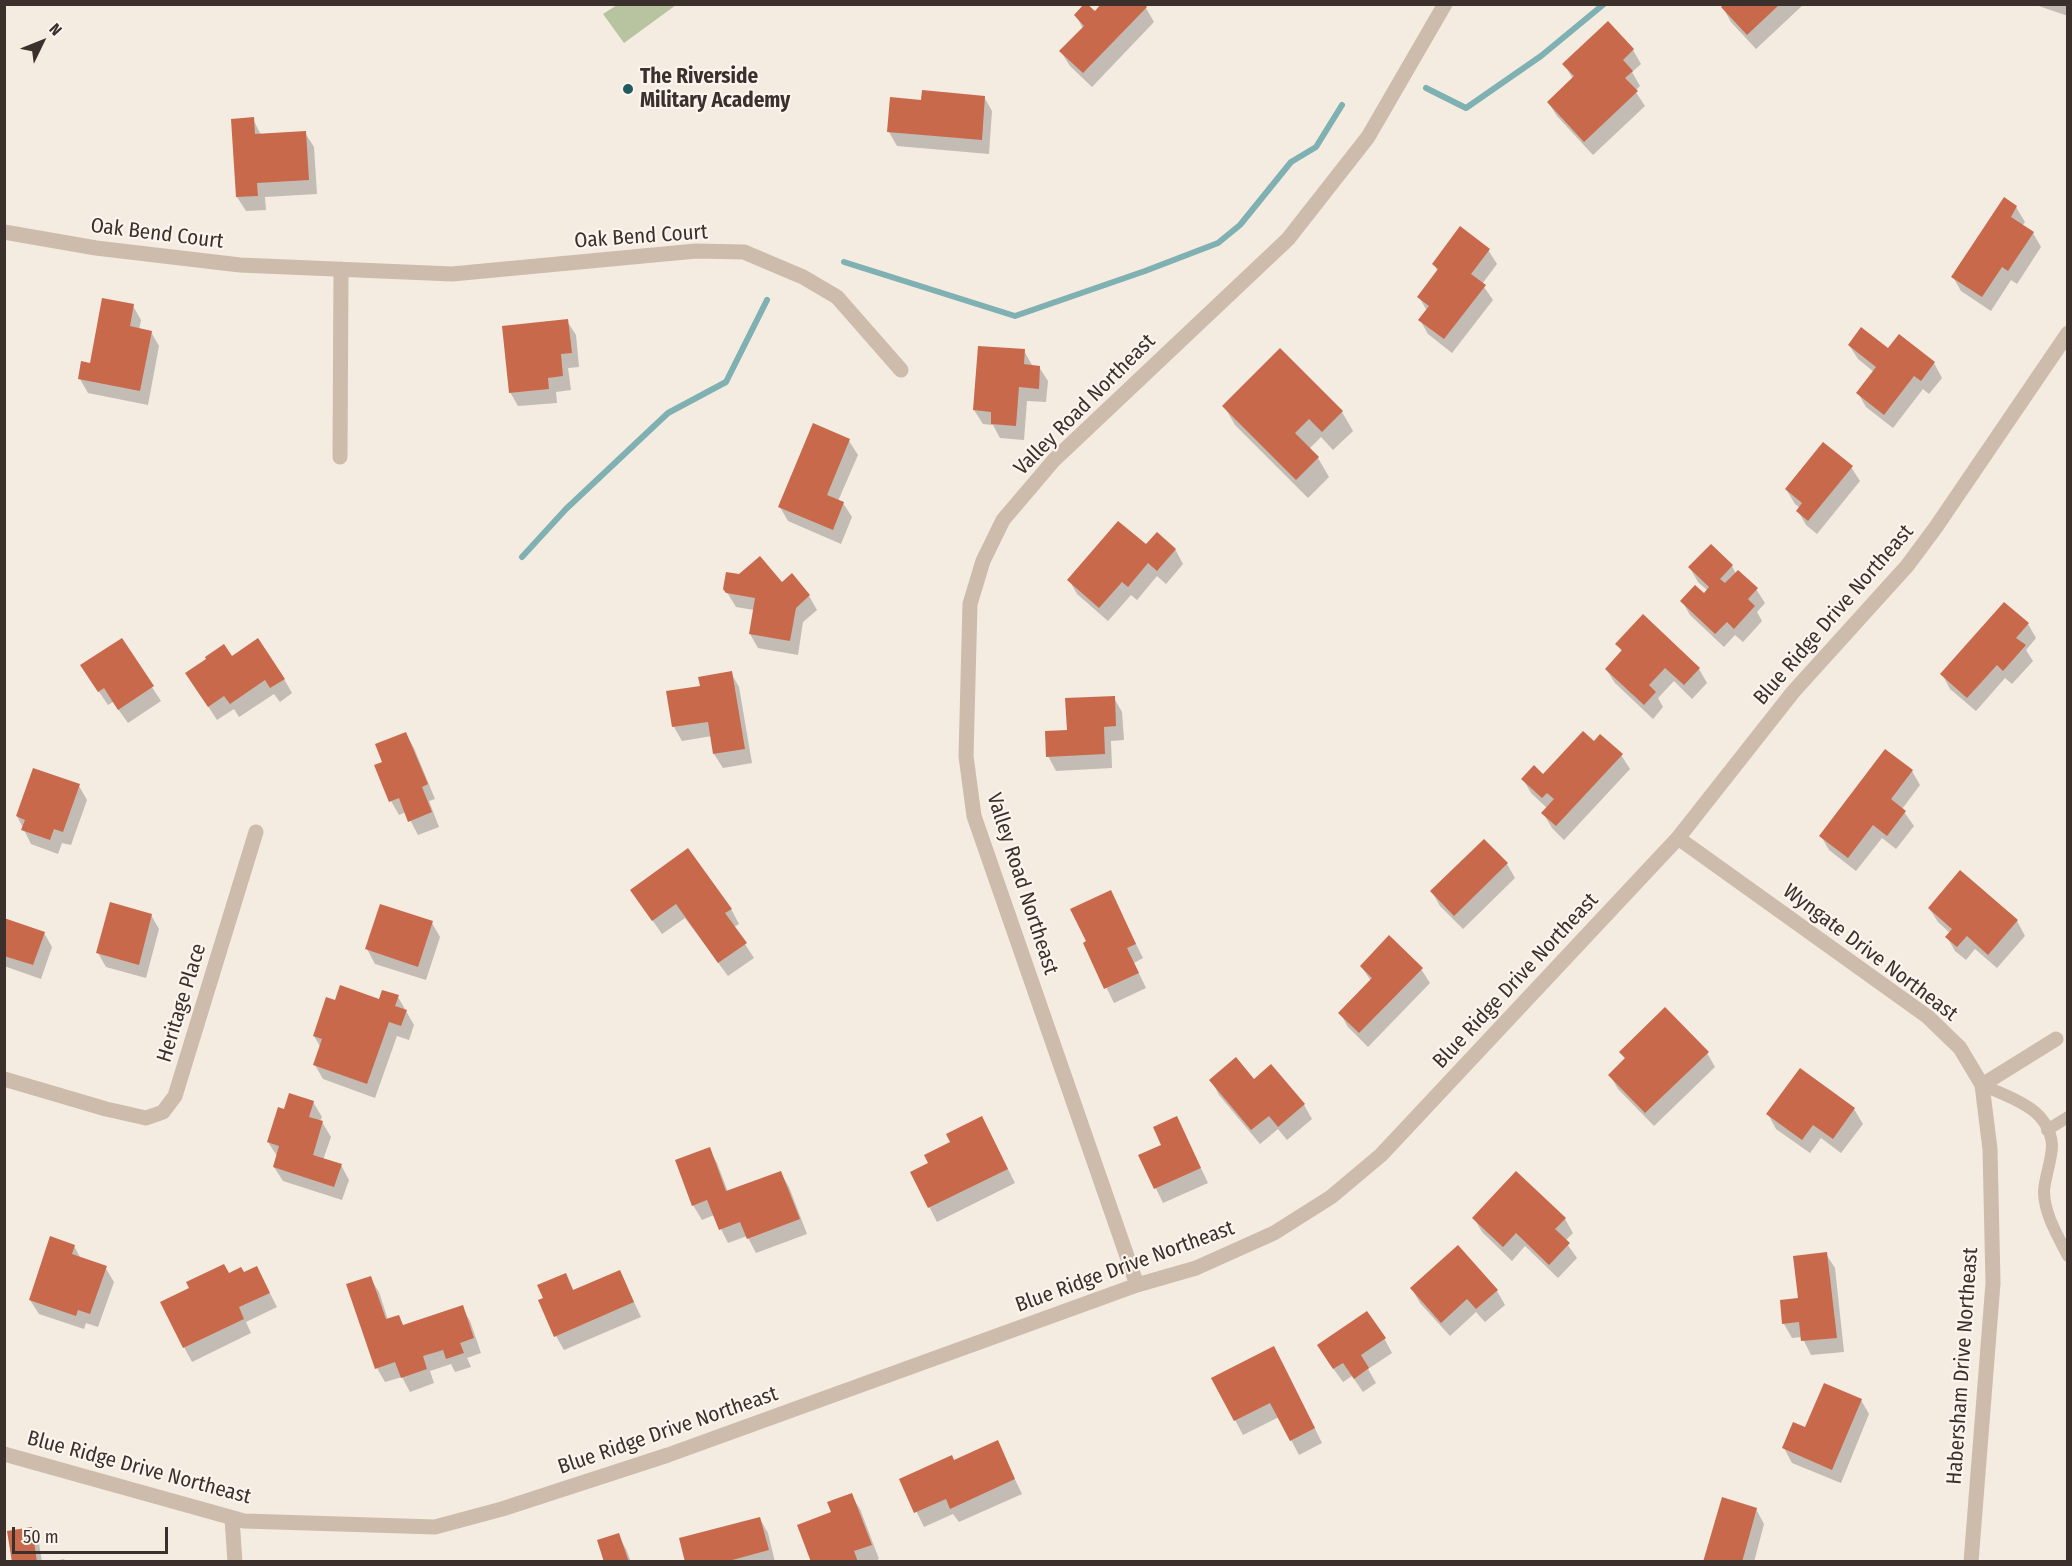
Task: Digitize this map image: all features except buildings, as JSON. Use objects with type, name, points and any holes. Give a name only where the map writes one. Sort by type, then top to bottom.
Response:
[{"type":"street","name":"Valley Road Northeast","points":[[1137,1286],[974,816],[966,756],[970,604],[983,561],[1004,520],[1054,460],[1288,239],[1368,137],[1445,4]]},
{"type":"street","name":"Oak Bend Court","points":[[4,232],[96,249],[240,265],[452,274],[696,251],[744,252],[803,277],[837,297],[901,370]]},
{"type":"street","points":[[340,457],[341,269]]},
{"type":"street","name":"Blue Ridge Drive Northeast","points":[[4,1454],[201,1508],[232,1519],[435,1527],[502,1509],[657,1459],[1137,1286],[1196,1268],[1274,1233],[1331,1197],[1381,1155],[1678,838],[1793,692],[1907,566],[1936,527],[2067,333]]},
{"type":"street","name":"Heritage Place","points":[[4,1079],[91,1105],[146,1118],[163,1112],[175,1096],[256,832]]},
{"type":"street","name":"Wyngate Drive Northeast","points":[[1678,838],[1928,1017],[1960,1048],[1983,1085]]},
{"type":"street","points":[[1983,1085],[2056,1039]]},
{"type":"street","name":"Habersham Drive Northeast","points":[[1971,1562],[1993,1283],[1990,1149],[1983,1085]]},
{"type":"street","points":[[232,1519],[235,1562]]},
{"type":"lane","points":[[1983,1085],[2032,1107],[2045,1123],[2052,1145],[2044,1192],[2049,1219],[2067,1256]]},
{"type":"lane","points":[[2047,1130],[2067,1118]]},
{"type":"green space","points":[[617,5],[676,5],[624,43],[603,14]]},
{"type":"waterway","points":[[1426,88],[1466,108],[1541,56],[1604,4]]},
{"type":"waterway","points":[[844,262],[1015,316],[1218,243],[1240,225],[1291,162],[1316,147],[1342,105]]},
{"type":"waterway","points":[[522,557],[566,509],[668,413],[726,382],[767,300]]},
{"type":"place","name":"The Riverside Military Academy","points":[[628,89]]}]
